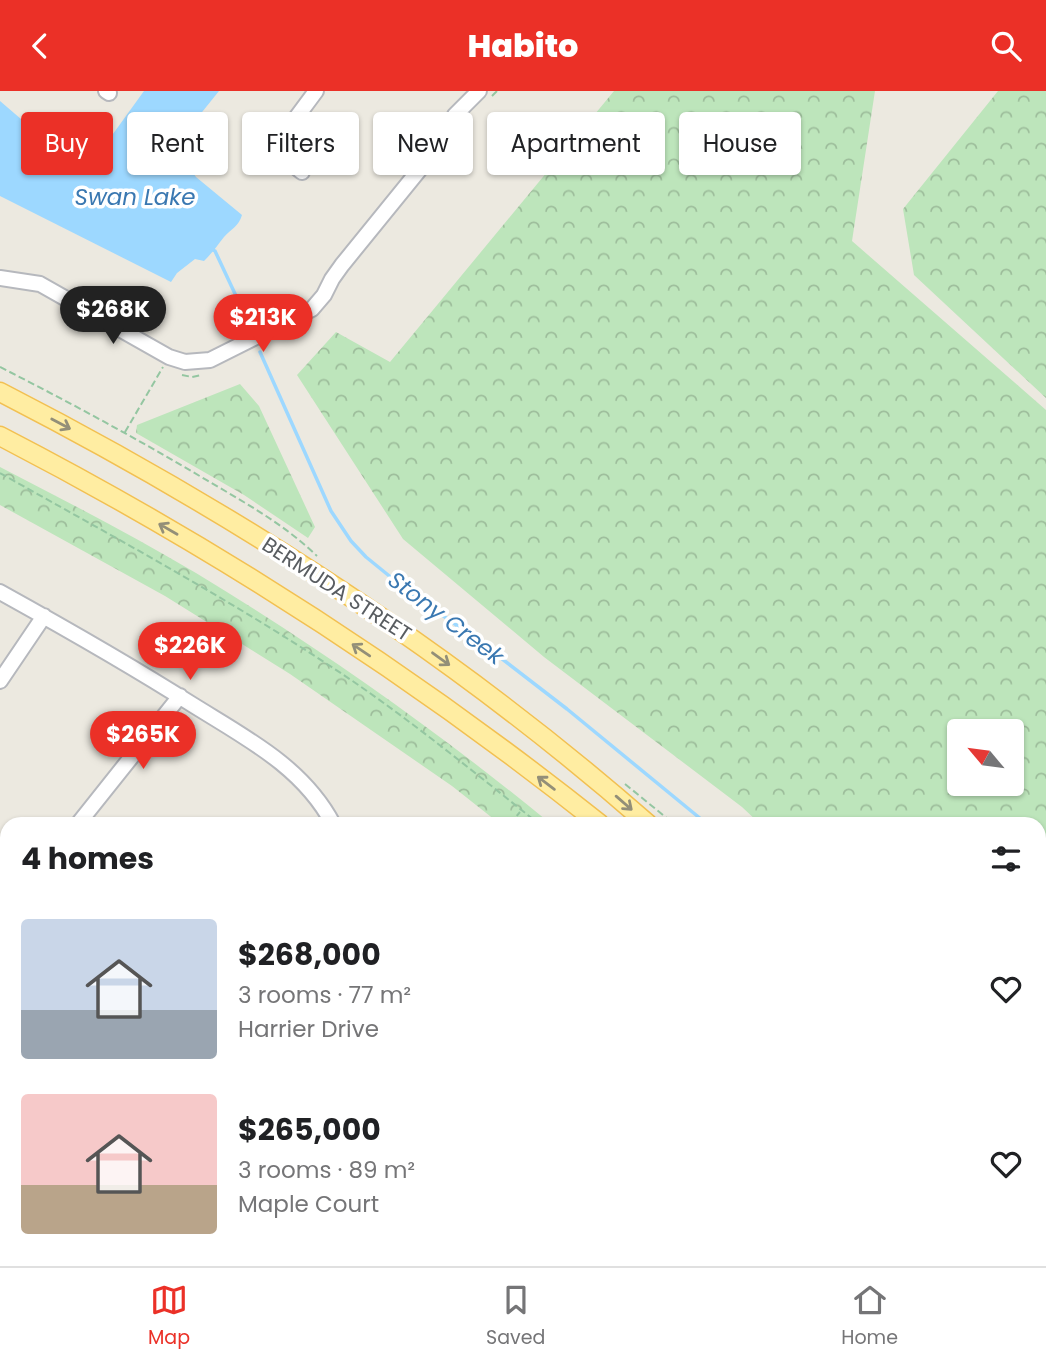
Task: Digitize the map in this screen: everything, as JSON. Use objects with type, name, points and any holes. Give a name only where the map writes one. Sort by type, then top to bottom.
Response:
[{"type":"main road","name":"BERMUDA STREET","points":[[0,392],[215,510],[375,613],[561,749],[640,817]]},
{"type":"main road","name":"BERMUDA STREET","points":[[0,436],[119,500],[298,608],[443,708],[591,817]]},
{"type":"street","points":[[300,112],[316,91]]},
{"type":"street","points":[[0,278],[40,284],[169,356],[185,362],[210,360],[319,303],[342,265],[419,169],[442,146],[455,115],[479,91]]},
{"type":"street","points":[[0,592],[180,696],[268,752],[294,772],[317,798],[329,817]]},
{"type":"street","points":[[0,681],[44,616]]},
{"type":"street","points":[[84,817],[180,696]]},
{"type":"path","points":[[125,433],[169,356]]},
{"type":"path","points":[[0,473],[213,594],[327,664],[424,733],[530,817]]},
{"type":"path","points":[[516,817],[522,810]]},
{"type":"green space","points":[[614,91],[875,91],[852,241],[1046,410],[1046,817],[753,817],[544,657],[403,539],[297,375],[336,332],[390,362],[545,175],[665,175],[665,112],[597,112]]},
{"type":"green space","points":[[998,91],[1046,91],[1046,398],[914,275],[903,209]]},
{"type":"green space","points":[[240,384],[259,406],[315,527],[308,538],[244,495],[136,433],[137,425]]},
{"type":"green space","points":[[0,467],[172,559],[288,631],[378,692],[542,817],[491,817],[452,786],[290,674],[165,596],[0,505]]},
{"type":"water","name":"Swan Lake","points":[[144,91],[219,91],[202,112],[129,112]]},
{"type":"water","name":"Swan Lake","points":[[0,101],[21,119],[21,175],[113,175],[113,134],[127,115],[127,175],[195,175],[242,215],[237,225],[204,261],[195,259],[177,273],[171,282],[0,196]]},
{"type":"waterway","name":"Stony Creek","points":[[211,249],[215,251],[251,328]]},
{"type":"waterway","name":"Stony Creek","points":[[260,352],[331,511],[351,541],[366,557],[567,709],[698,817]]}]
